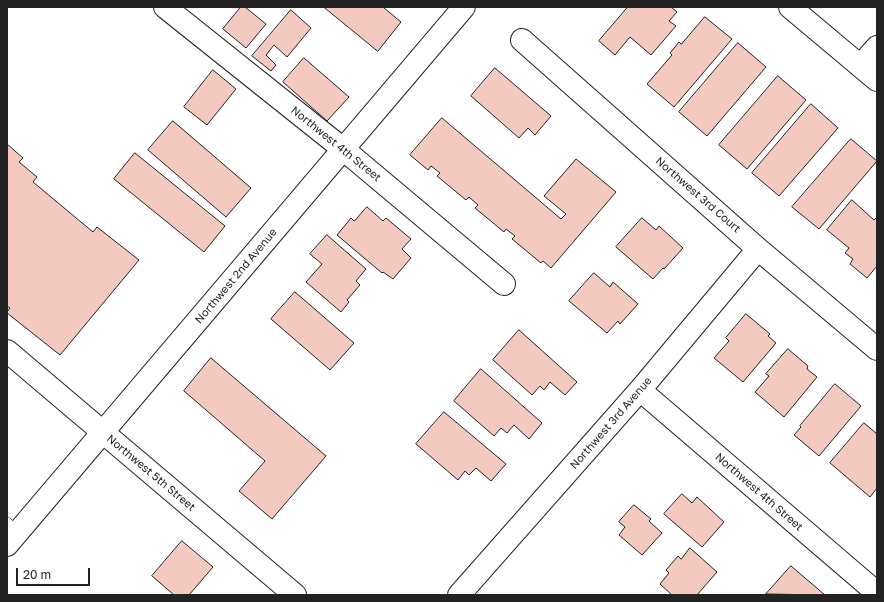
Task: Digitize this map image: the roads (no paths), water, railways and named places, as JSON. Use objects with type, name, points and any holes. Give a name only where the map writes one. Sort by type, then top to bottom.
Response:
[{"type":"street","name":"Northwest 4th Street","points":[[165,7],[343,149],[504,284]]},
{"type":"street","name":"Northwest 2nd Avenue","points":[[11,534],[104,432],[464,7]]},
{"type":"street","points":[[790,7],[877,80]]},
{"type":"street","name":"Northwest 3rd Court","points":[[522,40],[758,249],[877,349]]},
{"type":"street","points":[[860,66],[877,47]]},
{"type":"street","name":"Northwest 3rd Avenue","points":[[459,595],[640,390],[758,249]]},
{"type":"street","name":"Northwest 5th Street","points":[[7,351],[295,595]]},
{"type":"street","name":"Northwest 4th Street","points":[[640,390],[877,593]]}]
